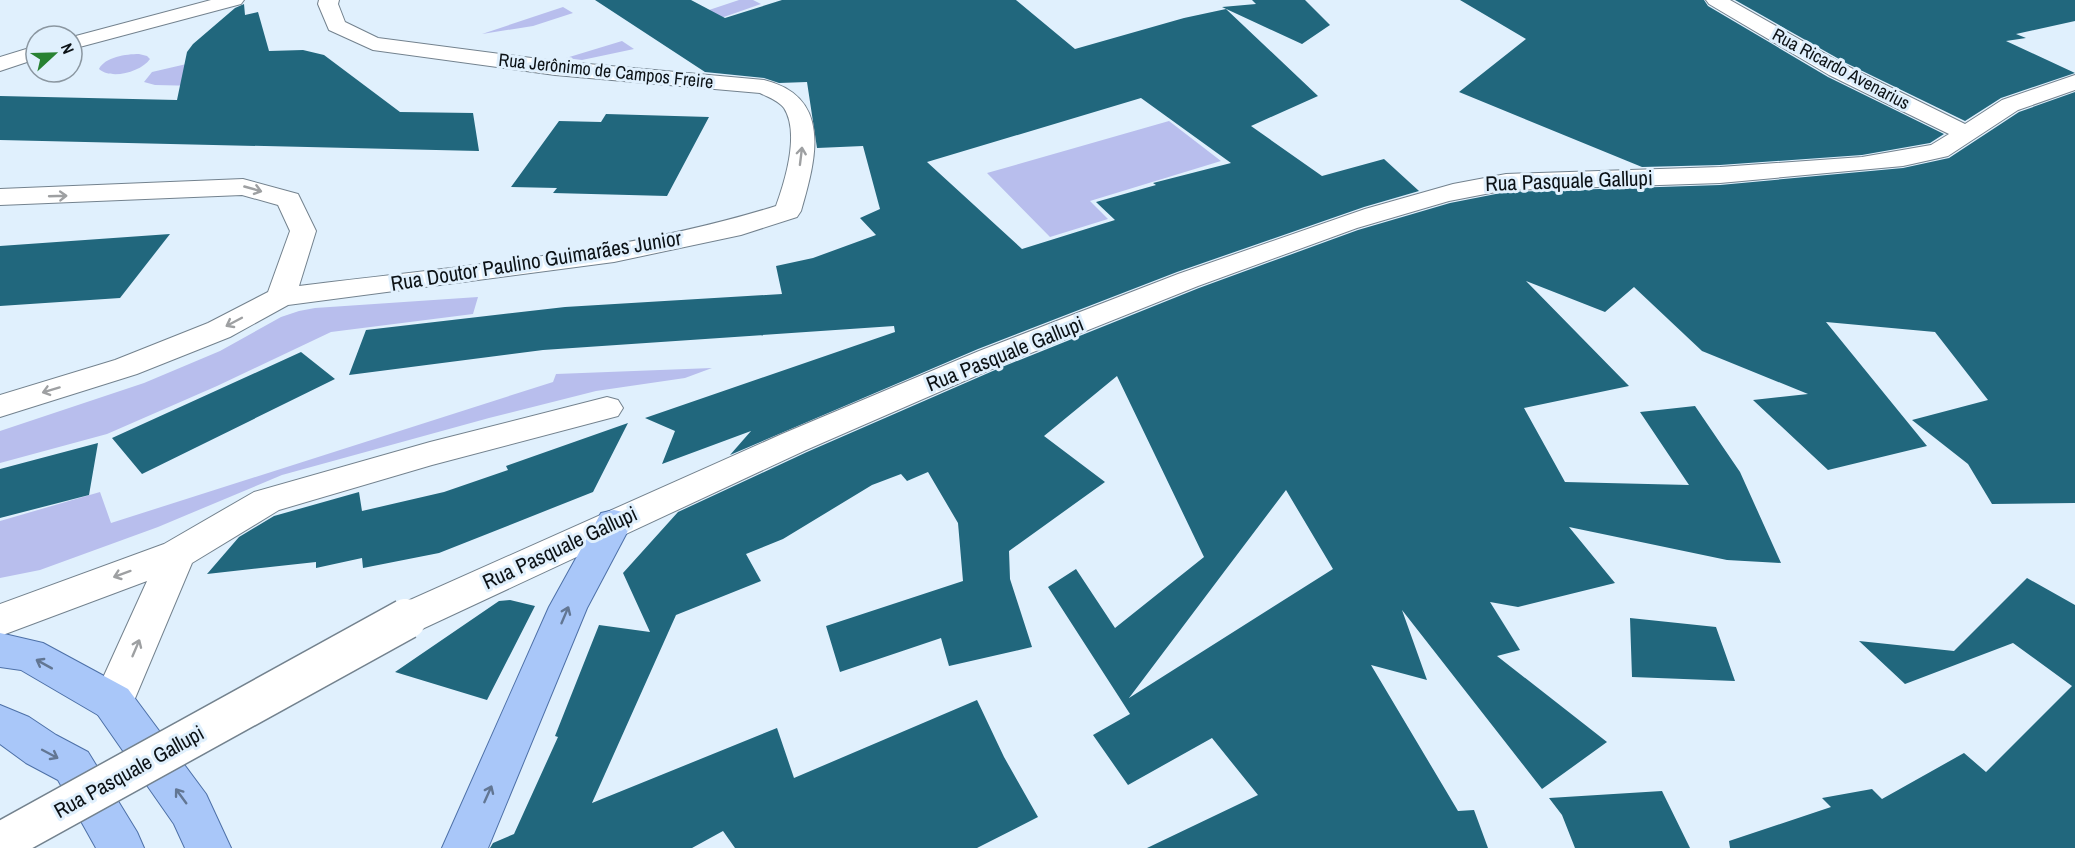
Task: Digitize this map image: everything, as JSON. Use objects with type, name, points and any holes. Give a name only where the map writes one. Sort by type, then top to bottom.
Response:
[{"type":"main road","points":[[465,848],[568,607],[614,523]]},
{"type":"main road","points":[[0,651],[29,655],[113,702],[190,809],[208,848]]},
{"type":"main road","points":[[0,724],[73,766],[122,848]]},
{"type":"street","points":[[84,40],[234,0]]},
{"type":"street","name":"Rua Jerônimo de Campos Freire","points":[[329,0],[328,4],[336,26],[373,44],[555,68],[758,85],[775,91],[792,102],[798,114],[802,146],[796,187],[789,210]]},
{"type":"street","name":"Rua Ricardo Avenarius","points":[[1716,0],[1837,70],[1967,134]]},
{"type":"street","points":[[0,64],[24,56]]},
{"type":"street","name":"Rua Pasquale Gallupi","points":[[0,843],[406,619],[614,523],[927,386],[1133,301],[1350,221],[1475,185],[1720,175],[1862,164],[1940,151],[2010,105],[2075,82]]},
{"type":"street","points":[[0,197],[243,187],[289,200],[303,231],[281,297],[219,330],[126,367],[0,406]]},
{"type":"street","name":"Rua Doutor Paulino Guimarães Junior","points":[[281,297],[614,254],[731,229],[789,210]]},
{"type":"street","points":[[0,620],[177,554],[267,501],[430,454],[608,408]]},
{"type":"street","points":[[113,702],[177,554]]},
{"type":"shaded area","points":[[739,0],[753,0],[761,4],[701,25],[688,17]]},
{"type":"shaded area","points":[[563,7],[573,13],[533,26],[482,34]]},
{"type":"shaded area","points":[[622,41],[634,49],[582,60],[566,58]]},
{"type":"shaded area","points":[[139,54],[150,59],[133,71],[111,74],[99,69],[111,59]]},
{"type":"shaded area","points":[[208,59],[242,87],[155,85],[144,82],[152,72]]},
{"type":"shaded area","points":[[1169,121],[1221,161],[1090,201],[1108,219],[1050,237],[987,173]]},
{"type":"shaded area","points":[[478,297],[473,314],[331,332],[217,386],[107,434],[0,463],[0,431],[144,383],[220,351],[281,317],[315,308]]},
{"type":"shaded area","points":[[712,368],[685,378],[596,391],[282,475],[158,527],[40,570],[0,578],[0,521],[100,492],[111,523],[553,382],[556,374]]},
{"type":"building","points":[[595,0],[691,0],[725,18],[782,0],[1016,0],[1075,49],[1184,18],[1226,9],[1318,96],[1251,126],[1322,176],[1384,159],[1419,191],[1364,207],[1177,272],[978,349],[730,455],[751,431],[662,464],[675,431],[645,418],[895,332],[894,326],[543,350],[349,375],[366,330],[565,307],[782,294],[776,266],[813,258],[876,235],[860,218],[880,209],[863,146],[817,148],[807,82],[779,83],[764,78],[705,72]],"holes":[[[1141,98],[1231,163],[1153,183],[1156,185],[1096,202],[1115,220],[1022,249],[927,162]]]},
{"type":"building","points":[[1252,0],[1305,0],[1330,25],[1302,44],[1222,7],[1256,4]]},
{"type":"building","points":[[1460,0],[1704,0],[1708,6],[1828,77],[1944,134],[1930,143],[1862,155],[1720,165],[1642,167],[1459,92],[1526,39]]},
{"type":"building","points":[[1735,0],[2075,0],[2075,21],[2016,34],[2026,38],[2006,41],[2075,73],[2001,98],[1965,121],[1846,63]]},
{"type":"building","points":[[244,4],[245,15],[258,12],[269,51],[303,50],[324,55],[400,112],[473,113],[479,151],[0,140],[0,96],[177,100],[187,52],[193,44],[235,8]]},
{"type":"building","points":[[2075,92],[2075,503],[1992,504],[1968,464],[1912,420],[1988,400],[1935,332],[1826,322],[1927,446],[1828,470],[1753,400],[1808,394],[1702,351],[1634,287],[1605,312],[1526,281],[1629,386],[1524,408],[1565,482],[1689,485],[1640,412],[1695,406],[1740,472],[1781,563],[1727,560],[1569,527],[1615,583],[1518,607],[1490,602],[1520,650],[1497,656],[1607,742],[1542,789],[1402,610],[1427,680],[1371,665],[1458,811],[1474,810],[1488,848],[1147,848],[1258,795],[1212,738],[1128,785],[1093,735],[1130,714],[1048,587],[1076,569],[1115,628],[1204,557],[1117,376],[1044,436],[1105,482],[1009,551],[1010,579],[1032,647],[949,666],[941,638],[840,672],[826,626],[963,581],[958,523],[928,472],[907,481],[901,474],[872,485],[783,539],[746,554],[761,581],[676,615],[592,803],[777,728],[794,778],[977,700],[1004,757],[1038,817],[977,848],[735,848],[723,831],[692,848],[490,848],[493,843],[514,834],[558,737],[555,736],[599,625],[650,632],[623,573],[678,512],[807,452],[1002,367],[1199,288],[1358,230],[1450,203],[1506,192],[1720,185],[1903,168],[1949,158],[2019,112]],"holes":[[[1286,490],[1333,569],[1129,698]]]},
{"type":"building","points":[[606,114],[709,117],[667,196],[553,193],[557,188],[511,187],[559,121],[601,122]]},
{"type":"building","points":[[170,234],[120,298],[0,306],[0,246]]},
{"type":"building","points":[[301,352],[335,379],[142,474],[112,438]]},
{"type":"building","points":[[628,423],[593,492],[439,553],[363,568],[362,558],[316,568],[316,562],[207,574],[239,537],[274,516],[359,492],[362,511],[444,492],[508,470],[506,466]]},
{"type":"building","points":[[98,443],[89,495],[0,518],[0,469]]},
{"type":"building","points":[[2027,578],[2075,605],[2075,848],[1730,848],[1729,841],[1831,807],[1822,798],[1872,789],[1882,799],[1964,753],[1986,772],[2072,686],[2013,643],[1905,684],[1859,641],[1954,651]]},
{"type":"building","points":[[510,600],[535,606],[487,700],[395,672],[499,601]]},
{"type":"building","points":[[1630,618],[1716,627],[1735,681],[1632,677]]},
{"type":"building","points":[[1662,791],[1690,848],[1575,848],[1562,815],[1549,798]]}]
